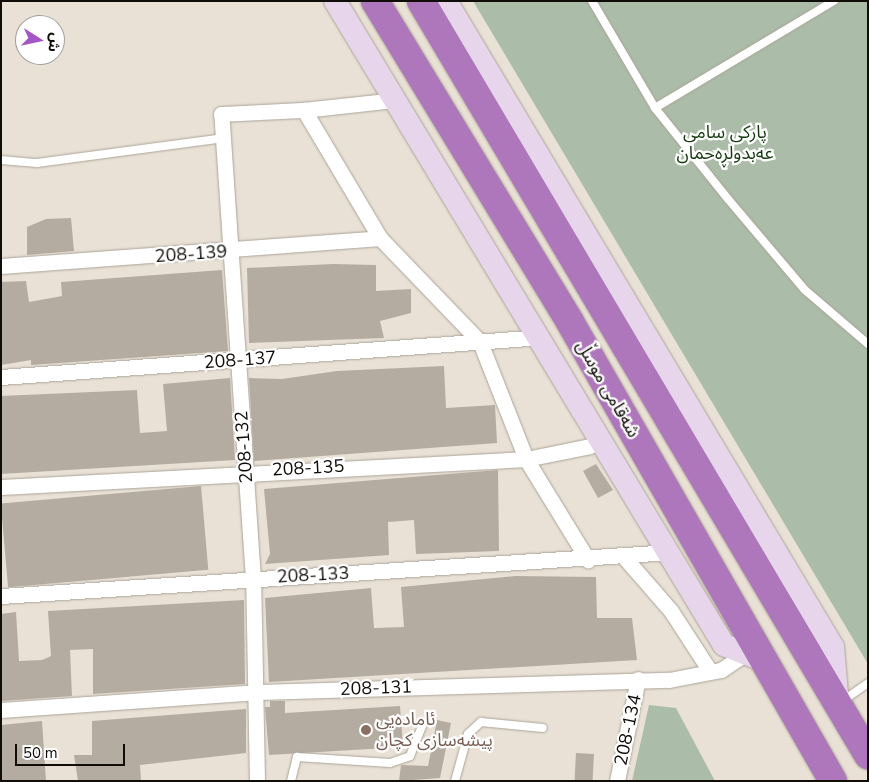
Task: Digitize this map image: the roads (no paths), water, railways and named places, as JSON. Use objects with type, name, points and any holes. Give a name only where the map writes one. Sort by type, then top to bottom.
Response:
[{"type":"highway","name":"شەقامی موسڵ","points":[[375,1],[430,88],[570,322],[753,657],[833,781]]},
{"type":"highway","points":[[395,31],[414,27],[432,5],[462,68],[868,755]]},
{"type":"highway","points":[[430,88],[443,68],[462,68]]},
{"type":"street","points":[[335,1],[542,337],[724,645],[753,657]]},
{"type":"street","points":[[432,5],[833,647],[838,705]]},
{"type":"street","points":[[395,100],[304,110],[380,238],[480,342],[526,459],[588,560]]},
{"type":"street","name":"208-132","points":[[257,781],[258,692],[253,579],[221,114],[304,110]]},
{"type":"street","name":"208-139","points":[[1,266],[231,251],[380,238]]},
{"type":"street","name":"208-137","points":[[1,377],[238,361],[542,337]]},
{"type":"street","name":"208-135","points":[[1,487],[246,471],[526,459],[590,446]]},
{"type":"street","name":"208-133","points":[[1,596],[253,579],[625,558],[670,552]]},
{"type":"street","points":[[625,558],[672,612],[710,671]]},
{"type":"street","name":"208-131","points":[[1,710],[258,692],[638,679],[669,680],[721,670],[753,657]]},
{"type":"street","name":"208-134","points":[[617,781],[638,679]]},
{"type":"lane","points":[[592,1],[655,108],[806,290],[868,344]]},
{"type":"lane","points":[[655,108],[834,1]]},
{"type":"lane","points":[[1,160],[37,162],[224,138]]},
{"type":"lane","points":[[838,705],[868,683]]},
{"type":"lane","points":[[455,781],[468,734],[481,722],[543,728]]},
{"type":"lane","points":[[291,781],[297,757],[390,762],[410,756],[422,723]]},
{"type":"place","name":"ئامادەیی پیشەسازی کچان","points":[[366,730]]},
{"type":"park label","name":"پارکی سامی عەبدولڕەحمان","points":[[725,143]]}]
